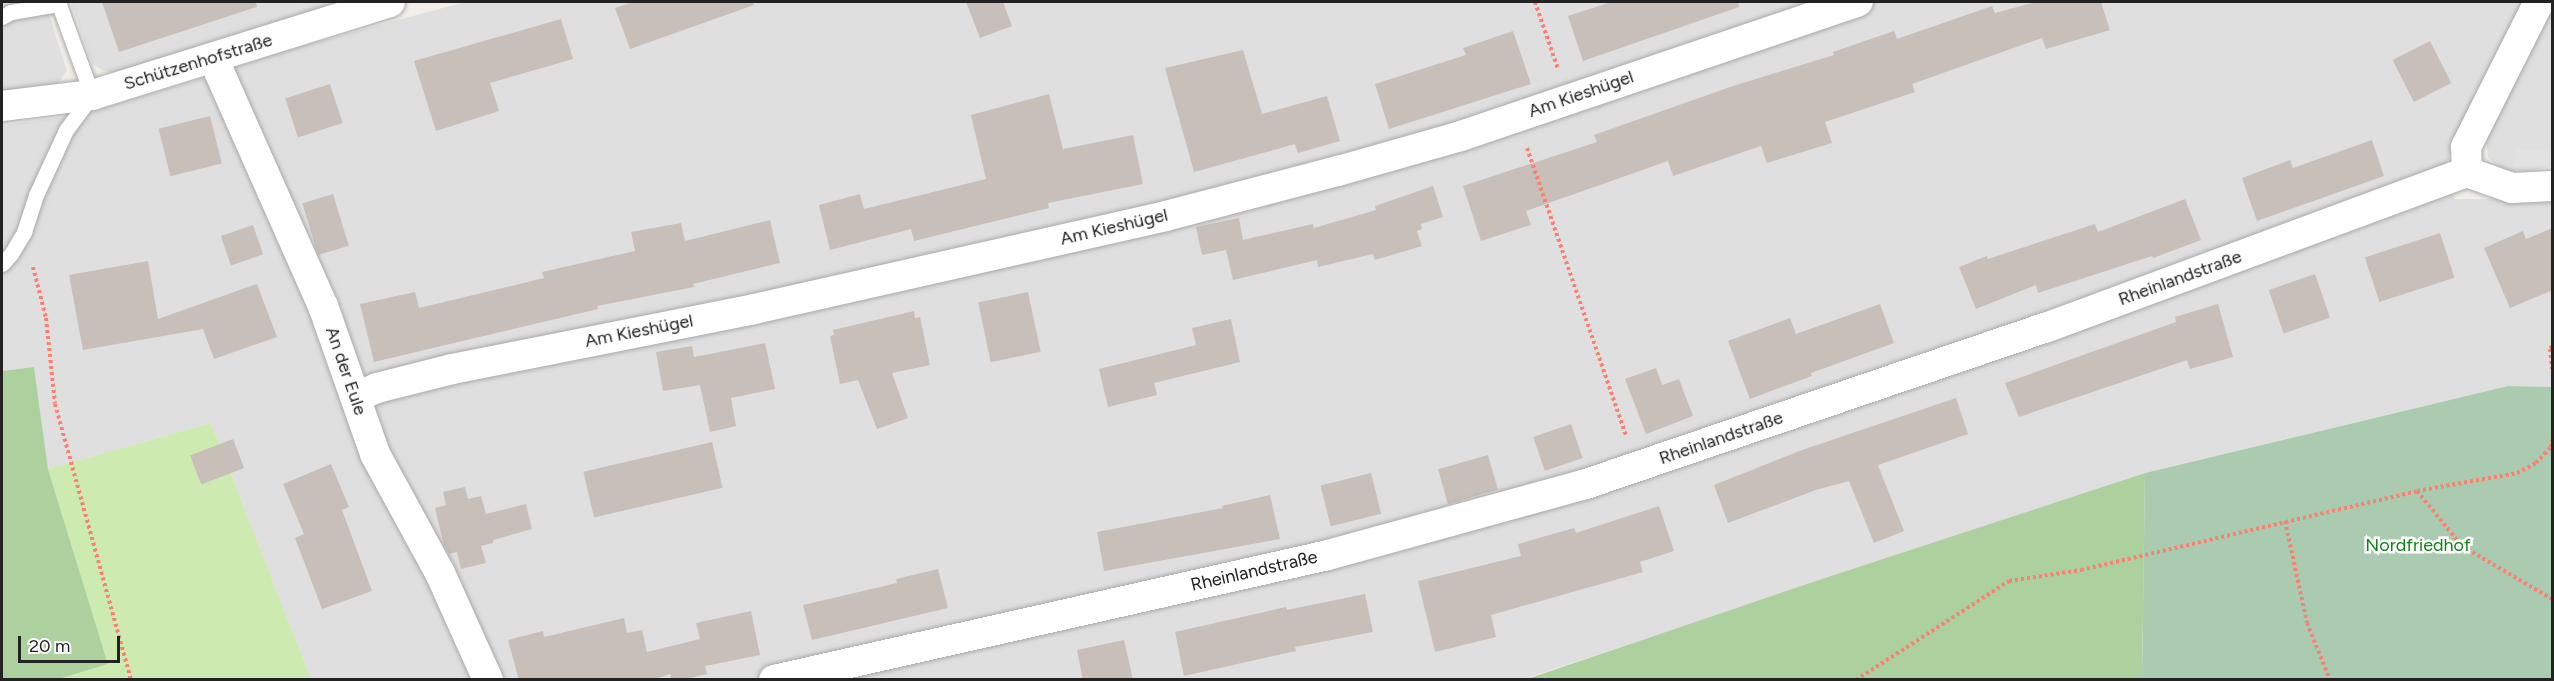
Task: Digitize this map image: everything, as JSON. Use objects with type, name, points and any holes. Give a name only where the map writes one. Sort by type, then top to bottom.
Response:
[{"type":"street","name":"Schützenhofstraße","points":[[2,106],[92,95],[390,2]]},
{"type":"street","name":"Am Kieshügel","points":[[356,397],[377,388],[452,369],[754,309],[1166,216],[1461,136],[1858,2]]},
{"type":"street","points":[[2539,2],[2466,147],[2467,172],[2512,188],[2553,186]]},
{"type":"street","name":"An der Eule","points":[[213,58],[323,306],[375,454],[441,573],[488,680]]},
{"type":"street","name":"Rheinlandstraße","points":[[774,680],[1329,555],[1586,484],[2044,328],[2467,172]]},
{"type":"lane","points":[[2,17],[11,12],[59,3],[92,95],[66,130],[36,195],[24,232],[2,264]]},
{"type":"path","points":[[1534,2],[1568,98]]},
{"type":"path","points":[[1516,116],[1637,467]]},
{"type":"path","points":[[24,232],[46,318],[55,404],[131,680]]},
{"type":"path","points":[[2553,346],[2550,349],[2553,369]]},
{"type":"path","points":[[1856,680],[2009,581],[2081,570],[2417,491],[2517,473],[2536,463],[2551,447],[2553,440]]},
{"type":"path","points":[[2417,491],[2462,546],[2553,599]]},
{"type":"path","points":[[2285,521],[2293,569],[2307,623],[2330,680]]},
{"type":"shaded area","points":[[2,2],[45,2],[67,71],[57,85],[2,98]]},
{"type":"shaded area","points":[[71,2],[367,2],[115,73],[102,70],[92,63]]},
{"type":"shaded area","points":[[465,2],[2524,2],[2443,170],[2455,199],[2552,199],[2552,387],[2508,386],[2145,473],[1524,679],[311,679],[211,423],[48,469],[34,367],[2,371],[2,125],[80,115],[287,50]]},
{"type":"shaded area","points":[[2552,2],[2552,166],[2520,173],[2500,168],[2488,157],[2486,138]]},
{"type":"shaded area","points":[[2515,149],[2552,149],[2552,166],[2515,166]]},
{"type":"green space","points":[[34,367],[48,469],[108,664],[59,679],[2,679],[2,371]]},
{"type":"green space","name":"Nordfriedhof","points":[[2508,386],[2552,387],[2552,679],[2142,679],[2145,473]]},
{"type":"green space","points":[[211,423],[311,679],[59,679],[108,664],[48,469]]},
{"type":"green space","points":[[2145,473],[2142,679],[1524,680],[1813,582]]},
{"type":"building","points":[[102,2],[256,2],[257,7],[119,52]]},
{"type":"building","points":[[633,2],[753,2],[754,5],[630,49],[615,8]]},
{"type":"building","points":[[966,2],[1003,2],[1012,26],[980,38]]},
{"type":"building","points":[[1611,2],[1738,2],[1739,7],[1583,61],[1568,16]]},
{"type":"building","points":[[2036,2],[2101,2],[2110,30],[2046,49],[2042,38],[1912,84],[1915,92],[1825,122],[1832,143],[1767,163],[1761,146],[1673,176],[1668,161],[1526,211],[1531,225],[1481,241],[1463,186],[1597,142],[1594,135],[1733,86],[1834,55],[1833,52],[1894,31],[1897,39],[1992,6],[1995,13]]},
{"type":"building","points":[[561,19],[573,59],[490,83],[499,111],[436,131],[414,61]]},
{"type":"building","points":[[1513,31],[1531,84],[1389,129],[1375,84],[1466,55],[1463,48]]},
{"type":"building","points":[[2430,41],[2451,83],[2414,102],[2393,60]]},
{"type":"building","points":[[1243,50],[1262,114],[1327,96],[1340,141],[1298,153],[1295,144],[1194,172],[1165,68]]},
{"type":"building","points":[[330,84],[343,123],[298,138],[285,99]]},
{"type":"building","points":[[1049,94],[1063,149],[1133,135],[1143,184],[1048,203],[1049,208],[914,241],[911,229],[830,250],[819,205],[860,194],[864,209],[986,179],[971,115]]},
{"type":"building","points":[[210,116],[222,164],[170,176],[159,129]]},
{"type":"building","points":[[2372,140],[2384,176],[2257,221],[2242,178],[2290,160],[2293,168]]},
{"type":"building","points":[[1433,186],[1443,217],[1421,224],[1422,229],[1417,231],[1422,246],[1375,260],[1373,254],[1318,267],[1317,260],[1233,280],[1226,250],[1202,255],[1196,227],[1239,218],[1243,240],[1313,224],[1314,228],[1376,210],[1375,206]]},
{"type":"building","points":[[333,194],[349,246],[318,255],[302,203]]},
{"type":"building","points":[[2185,199],[2201,240],[2153,258],[2152,256],[2038,293],[2036,285],[1976,309],[1959,267],[1987,256],[1988,259],[2095,224],[2098,232]]},
{"type":"building","points":[[770,220],[780,263],[693,284],[694,287],[597,306],[598,309],[374,362],[360,304],[415,292],[419,308],[544,278],[542,272],[635,251],[631,232],[681,223],[685,241]]},
{"type":"building","points":[[253,225],[263,254],[231,265],[221,236]]},
{"type":"building","points":[[2553,228],[2553,290],[2510,308],[2484,248],[2523,231],[2526,239]]},
{"type":"building","points":[[2440,233],[2455,278],[2379,302],[2365,257]]},
{"type":"building","points":[[148,261],[158,319],[257,284],[277,337],[214,359],[203,329],[83,350],[69,275]]},
{"type":"building","points":[[2315,274],[2330,317],[2284,333],[2269,290]]},
{"type":"building","points":[[1028,292],[1041,352],[991,362],[978,303]]},
{"type":"building","points":[[1880,304],[1894,343],[1811,373],[1812,376],[1750,399],[1728,341],[1790,318],[1796,334]]},
{"type":"building","points":[[2218,304],[2233,357],[2190,369],[2187,360],[2019,417],[2005,383],[2176,322],[2175,317]]},
{"type":"building","points":[[914,311],[915,318],[920,317],[930,365],[892,373],[908,418],[877,429],[858,380],[840,384],[830,336],[834,335],[833,330]]},
{"type":"building","points":[[1231,319],[1240,362],[1154,383],[1157,395],[1108,407],[1099,369],[1196,345],[1192,328]]},
{"type":"building","points":[[765,343],[775,389],[731,398],[736,426],[710,432],[700,385],[663,391],[656,352],[692,346],[694,357]]},
{"type":"building","points":[[1656,368],[1662,385],[1679,379],[1693,416],[1646,434],[1625,379]]},
{"type":"building","points":[[1956,398],[1968,434],[1878,465],[1904,531],[1874,543],[1849,481],[1816,490],[1728,523],[1714,485],[1802,450]]},
{"type":"building","points":[[1571,424],[1583,458],[1545,471],[1533,437]]},
{"type":"building","points":[[233,439],[244,468],[201,484],[190,455]]},
{"type":"building","points":[[712,442],[723,488],[594,517],[583,472]]},
{"type":"building","points":[[1488,455],[1498,490],[1448,504],[1438,469]]},
{"type":"building","points":[[331,464],[349,507],[342,510],[372,591],[322,609],[295,538],[304,534],[283,484]]},
{"type":"building","points":[[1371,473],[1381,514],[1331,526],[1321,486]]},
{"type":"building","points":[[465,487],[468,499],[481,496],[486,514],[526,504],[532,529],[493,540],[493,543],[481,546],[486,563],[461,569],[457,552],[449,554],[444,545],[435,508],[446,505],[443,492]]},
{"type":"building","points":[[1270,495],[1280,539],[1104,571],[1097,532],[1223,508],[1222,506]]},
{"type":"building","points":[[1659,506],[1674,551],[1640,562],[1643,572],[1491,615],[1496,637],[1435,652],[1418,581],[1521,556],[1518,544],[1574,528],[1576,533]]},
{"type":"building","points":[[938,569],[948,608],[812,640],[803,605],[897,583],[896,579]]},
{"type":"building","points":[[1365,594],[1373,632],[1295,647],[1296,651],[1184,676],[1175,632],[1286,607],[1287,610]]},
{"type":"building","points":[[751,611],[760,655],[705,666],[707,674],[682,680],[671,680],[670,674],[653,680],[519,680],[508,640],[543,631],[544,637],[624,618],[627,633],[642,630],[647,652],[700,639],[696,623]]},
{"type":"building","points":[[1124,640],[1133,680],[1083,680],[1077,650]]}]
